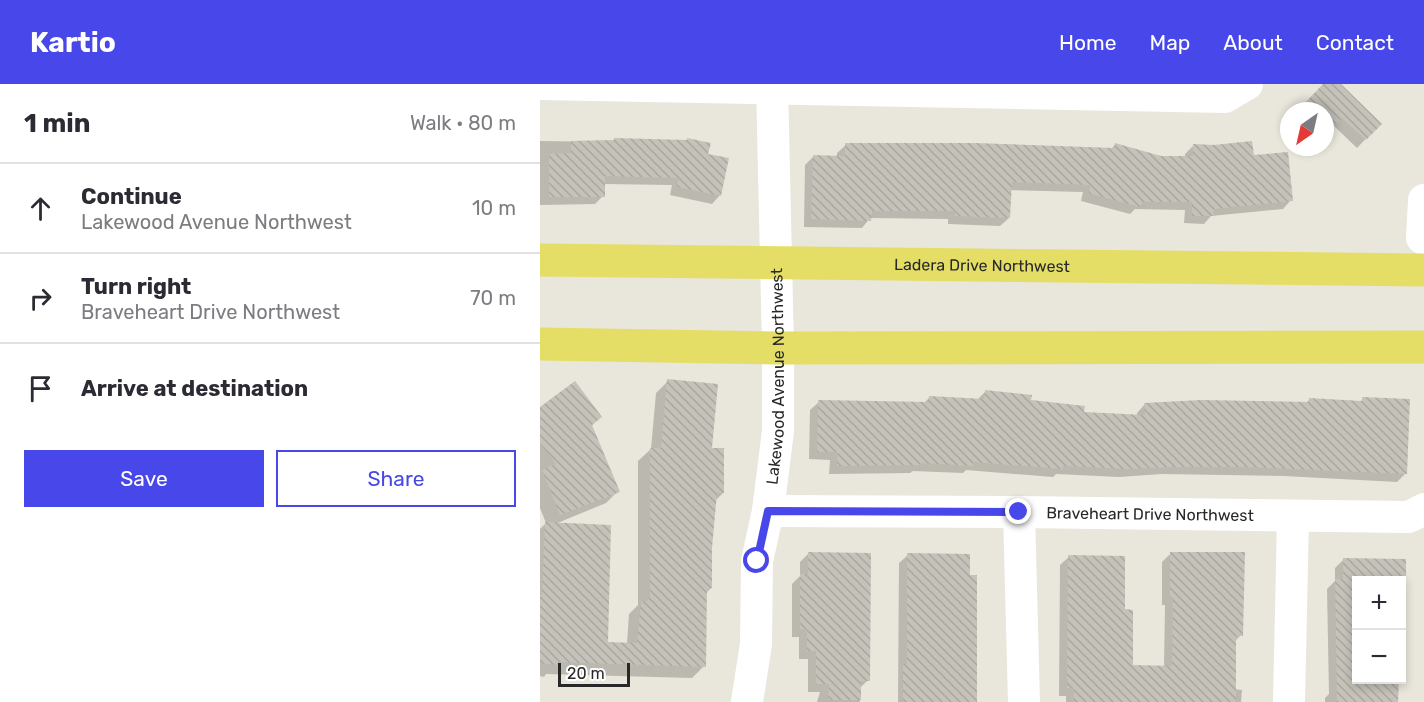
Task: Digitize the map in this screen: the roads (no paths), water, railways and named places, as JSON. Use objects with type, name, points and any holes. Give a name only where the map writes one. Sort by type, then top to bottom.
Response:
[{"type":"main road","name":"Ladera Drive Northwest","points":[[540,260],[1424,270]]},
{"type":"main road","points":[[540,344],[778,348],[1424,347]]},
{"type":"street","points":[[540,84],[1043,88],[1225,97],[1246,84]]},
{"type":"street","name":"Lakewood Avenue Northwest","points":[[747,702],[756,644],[757,561],[768,511],[778,431],[772,86]]},
{"type":"street","points":[[1424,200],[1422,238],[1424,239]]},
{"type":"street","name":"Braveheart Drive Northwest","points":[[768,511],[1409,517],[1424,509]]},
{"type":"street","points":[[1019,512],[1024,702]]},
{"type":"street","points":[[1289,702],[1293,517]]}]
